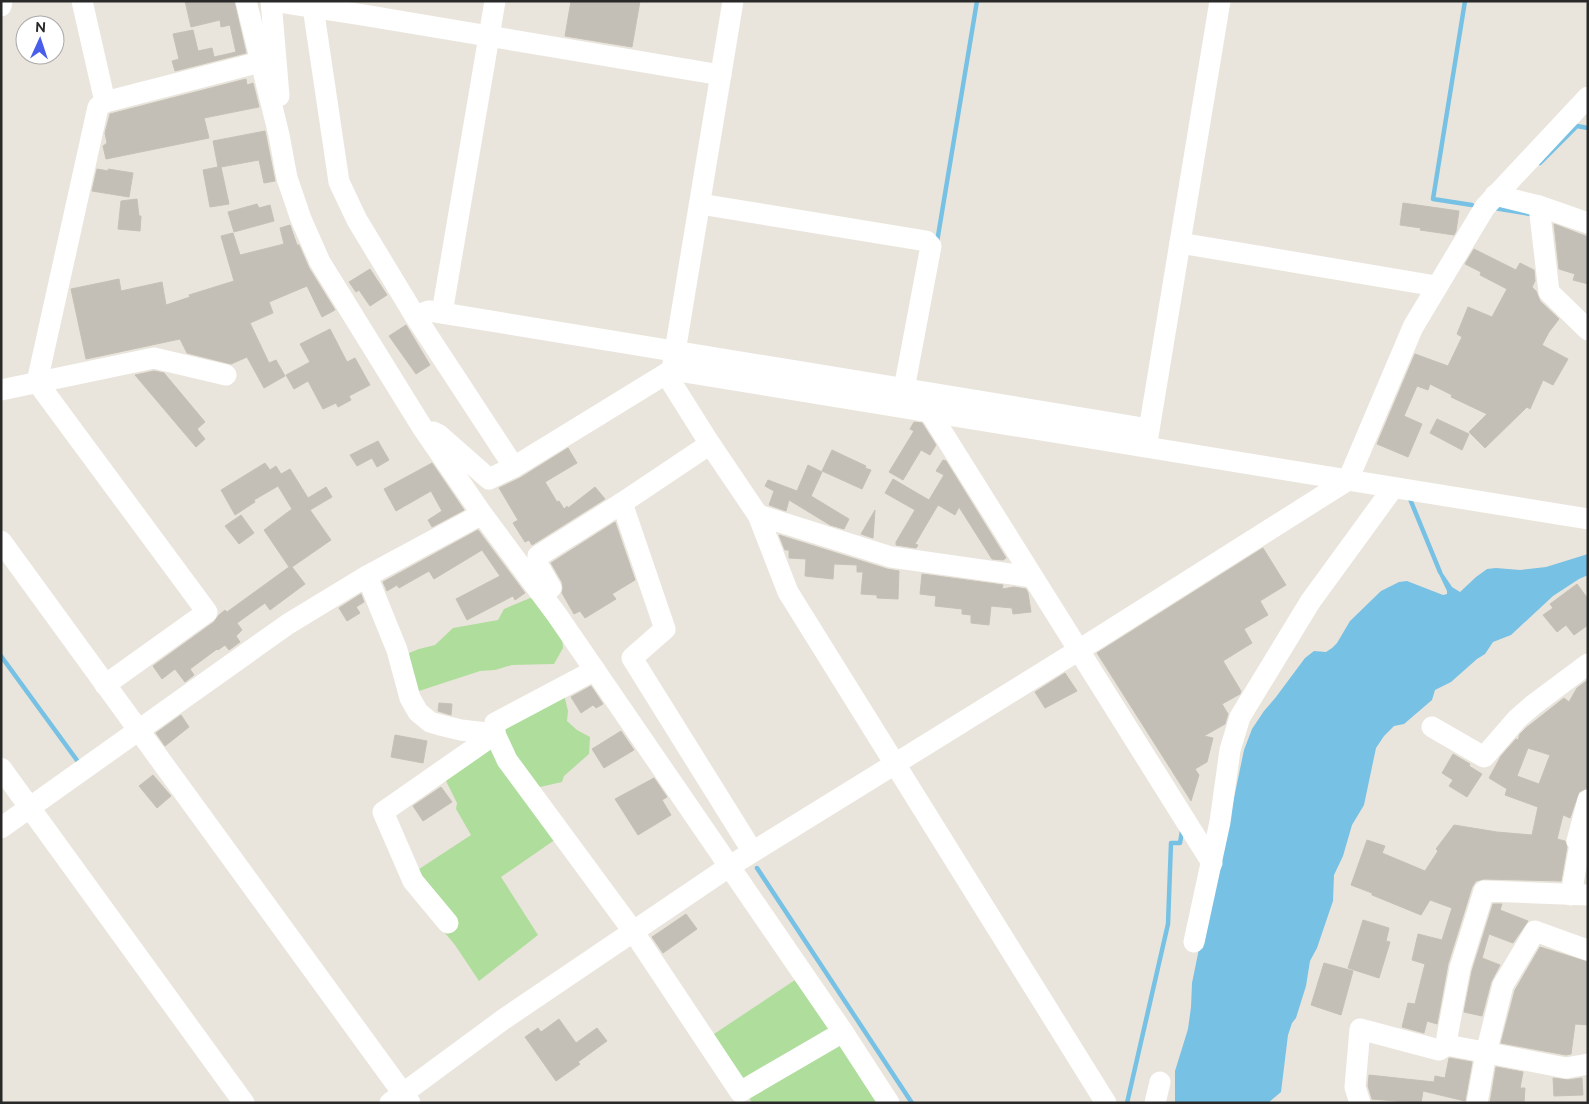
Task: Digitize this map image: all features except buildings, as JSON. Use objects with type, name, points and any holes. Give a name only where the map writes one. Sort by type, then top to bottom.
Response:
[{"type":"street","points":[[1,6],[2,1]]},
{"type":"street","points":[[82,1],[105,102]]},
{"type":"street","points":[[246,1],[279,135],[287,178],[301,219],[320,262],[422,427],[482,514],[595,670],[843,1032],[889,1103]]},
{"type":"street","points":[[269,98],[279,98],[272,1],[365,8],[482,36],[721,75]]},
{"type":"street","points":[[480,1],[482,36]]},
{"type":"street","points":[[429,313],[482,36],[495,1]]},
{"type":"street","points":[[733,1],[700,204],[671,365],[710,444],[758,515],[788,592],[1106,1103]]},
{"type":"street","points":[[1148,438],[1220,1]]},
{"type":"street","points":[[314,5],[339,182],[358,220],[429,313],[514,467]]},
{"type":"street","points":[[105,685],[207,612],[37,382],[98,107],[105,102],[260,62]]},
{"type":"street","points":[[1,540],[401,1100],[504,1019],[730,866],[1079,650],[1348,480],[1413,327],[1485,207],[1588,97]]},
{"type":"street","points":[[1495,195],[1539,206],[1588,224]]},
{"type":"street","points":[[700,204],[926,241],[931,246],[904,389]]},
{"type":"street","points":[[1539,206],[1549,292],[1588,330]]},
{"type":"street","points":[[1180,243],[1436,286]]},
{"type":"street","points":[[429,313],[671,365],[929,411],[1148,438]]},
{"type":"street","points":[[1,390],[154,358],[226,375]]},
{"type":"street","points":[[422,427],[440,435],[489,479],[514,467],[671,365],[904,389],[1348,480],[1588,519]]},
{"type":"street","points":[[929,411],[1212,862]]},
{"type":"street","points":[[557,615],[561,607],[538,565],[538,556],[710,444]]},
{"type":"street","points":[[1194,942],[1212,862],[1230,750],[1240,717],[1310,602],[1393,488]]},
{"type":"street","points":[[622,503],[666,629],[632,658],[746,841]]},
{"type":"street","points":[[1,828],[288,624],[367,576],[482,514]]},
{"type":"street","points":[[758,515],[891,557],[1032,577]]},
{"type":"street","points":[[367,576],[397,650],[410,698],[418,712],[430,722],[440,725],[461,730],[495,734]]},
{"type":"street","points":[[1432,727],[1484,757],[1517,719],[1588,664]]},
{"type":"street","points":[[595,670],[495,723],[495,734],[507,760],[633,932],[740,1092],[843,1032]]},
{"type":"street","points":[[448,923],[413,881],[383,812],[495,734]]},
{"type":"street","points":[[1,768],[244,1103]]},
{"type":"street","points":[[1447,1045],[1460,968],[1484,891],[1579,895],[1580,844],[1577,841],[1588,800]]},
{"type":"street","points":[[1477,1103],[1486,1053],[1503,985],[1535,931],[1588,950],[1588,946]]},
{"type":"street","points":[[1360,1103],[1355,1087],[1360,1029],[1439,1050],[1447,1045],[1566,1068],[1588,1064]]},
{"type":"green space","points":[[530,598],[535,599],[562,637],[563,648],[554,664],[512,665],[495,670],[480,671],[413,693],[409,653],[435,645],[453,628],[498,620],[504,609]]},
{"type":"green space","points":[[563,690],[568,711],[567,721],[577,730],[590,737],[589,754],[564,776],[562,782],[540,787],[529,784],[499,725]]},
{"type":"green space","points":[[493,740],[559,837],[501,877],[538,935],[479,981],[455,945],[440,927],[413,873],[471,835],[456,809],[457,803],[443,775]]},
{"type":"green space","points":[[798,978],[832,1029],[747,1085],[708,1038]]},
{"type":"green space","points":[[843,1043],[881,1103],[752,1103],[747,1094]]},
{"type":"water","points":[[1588,554],[1588,575],[1553,596],[1511,635],[1493,642],[1485,654],[1451,682],[1435,690],[1432,700],[1404,724],[1394,726],[1376,748],[1364,805],[1352,825],[1343,856],[1334,875],[1333,901],[1317,948],[1310,961],[1306,986],[1296,1018],[1288,1035],[1281,1092],[1268,1103],[1175,1103],[1175,1071],[1188,1029],[1192,983],[1208,905],[1225,841],[1244,750],[1252,729],[1264,711],[1305,658],[1314,651],[1326,652],[1332,648],[1350,621],[1381,591],[1399,582],[1407,581],[1443,595],[1447,594],[1447,591],[1437,570],[1438,566],[1452,587],[1460,592],[1487,569],[1520,570],[1546,567]]},
{"type":"waterway","points":[[937,242],[977,1]]},
{"type":"waterway","points":[[1465,1],[1433,199],[1472,205]]},
{"type":"waterway","points":[[1540,163],[1577,126],[1588,128]]},
{"type":"waterway","points":[[1494,208],[1530,214]]},
{"type":"waterway","points":[[1410,499],[1440,572]]},
{"type":"waterway","points":[[1,656],[79,763]]},
{"type":"waterway","points":[[1127,1103],[1168,924],[1171,843],[1180,843],[1182,831]]},
{"type":"waterway","points":[[757,868],[912,1103]]}]
